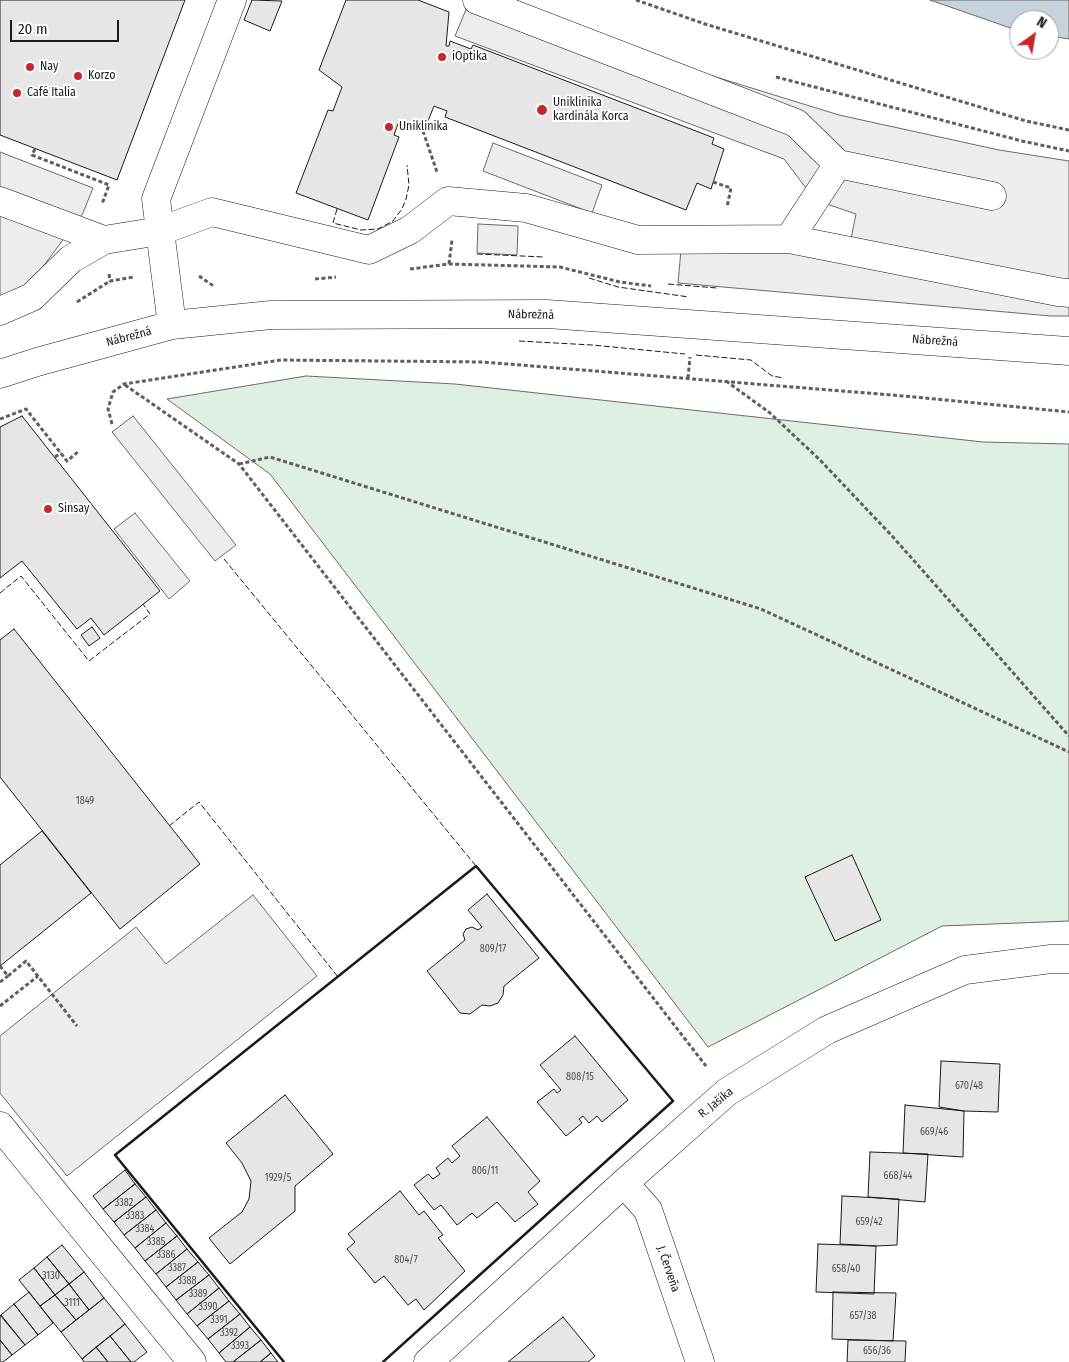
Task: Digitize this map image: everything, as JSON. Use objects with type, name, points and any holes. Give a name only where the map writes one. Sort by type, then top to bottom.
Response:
[{"type":"street","points":[[172,325],[156,199],[232,0]]},
{"type":"street","points":[[477,0],[796,123],[838,164],[992,196]]},
{"type":"street","points":[[789,239],[838,164]]},
{"type":"street","points":[[0,201],[104,240]]},
{"type":"street","points":[[0,311],[32,297],[71,259],[104,240],[160,231],[212,212],[369,250],[410,230],[448,201],[526,208],[638,240],[789,239],[1058,292],[1069,292]]},
{"type":"street","name":"Nábrežná","points":[[0,374],[36,362],[172,325],[271,315],[547,314],[1069,351]]},
{"type":"street","name":"R. Jašíka","points":[[428,1362],[727,1092],[827,1030],[965,970],[1051,959],[1069,959]]},
{"type":"street","points":[[0,1126],[192,1362]]},
{"type":"street","name":"J. Červeňa","points":[[624,1183],[648,1210],[700,1362]]},
{"type":"path","points":[[636,0],[704,24],[1017,118],[1069,130]]},
{"type":"path","points":[[774,77],[1022,141],[1069,151]]},
{"type":"path","points":[[35,148],[32,155],[102,182]]},
{"type":"path","points":[[713,182],[731,188]]},
{"type":"path","points":[[688,378],[690,354]]},
{"type":"path","points":[[112,424],[108,409],[113,392],[124,384],[281,360],[483,362],[904,396],[1069,412]]},
{"type":"path","points":[[726,381],[770,413],[820,460],[893,537],[1069,736]]},
{"type":"path","points":[[124,384],[240,464],[727,1092]]},
{"type":"path","points":[[0,419],[26,410],[67,461],[79,451]]},
{"type":"path","points":[[55,458],[61,453]]},
{"type":"path","points":[[240,464],[270,457],[761,609],[1069,752]]},
{"type":"path","points":[[0,982],[26,961],[77,1026]]},
{"type":"path","points":[[0,966],[8,976]]},
{"type":"path","points":[[0,1006],[38,976]]},
{"type":"green space","points":[[306,376],[455,384],[983,442],[1069,444],[1069,921],[942,926],[708,1047],[270,474],[167,399]]},
{"type":"shaded area","points":[[470,0],[516,0],[664,61],[839,115],[999,150],[1069,161],[1069,316],[1051,316],[678,283],[682,239],[848,254],[856,214],[815,200],[784,159],[455,36]]},
{"type":"shaded area","points":[[930,0],[1069,0],[1069,39],[1059,38],[1059,10],[1009,10],[1009,28]]},
{"type":"shaded area","points":[[493,143],[602,185],[592,213],[483,171]]},
{"type":"shaded area","points":[[0,152],[93,188],[83,213],[30,284],[0,297]]},
{"type":"shaded area","points":[[478,224],[518,226],[517,255],[477,253]]},
{"type":"shaded area","points":[[133,416],[236,545],[215,561],[112,432]]},
{"type":"shaded area","points":[[135,513],[190,581],[169,599],[114,529]]},
{"type":"shaded area","points":[[253,895],[317,976],[67,1176],[0,1093],[0,1036],[136,927],[166,964]]},
{"type":"building","name":"Korzo","points":[[0,0],[185,0],[117,180],[0,135]]},
{"type":"building","points":[[252,0],[282,1],[270,31],[244,20]]},
{"type":"building","name":"Uniklinika kardinála Korca","points":[[346,0],[418,0],[449,12],[446,46],[449,46],[450,41],[471,49],[473,45],[714,138],[712,144],[724,149],[711,189],[697,183],[686,210],[445,117],[447,111],[434,106],[424,131],[399,121],[394,135],[399,137],[368,220],[296,193],[328,110],[333,111],[342,87],[319,70]]},
{"type":"building","name":"Sinsay","points":[[22,416],[160,591],[104,635],[91,618],[77,629],[22,561],[0,578],[0,427]]},
{"type":"building","points":[[92,627],[100,638],[89,646],[81,635]]},
{"type":"building","points":[[14,629],[200,864],[120,929],[0,777],[0,640]]},
{"type":"building","points":[[42,831],[91,893],[0,966],[0,865]]},
{"type":"building","points":[[852,855],[881,920],[835,941],[805,877]]},
{"type":"building","points":[[487,894],[539,958],[504,986],[503,995],[498,1003],[490,1006],[482,1005],[470,1014],[460,1013],[427,971],[465,940],[463,934],[466,929],[472,927],[478,930],[482,927],[468,910]]},
{"type":"building","points":[[575,1036],[628,1100],[602,1122],[597,1116],[589,1123],[583,1116],[579,1119],[582,1123],[566,1136],[537,1102],[554,1089],[557,1093],[561,1090],[540,1065]]},
{"type":"building","points":[[941,1061],[1000,1064],[998,1112],[964,1111],[939,1107]]},
{"type":"building","points":[[285,1095],[333,1154],[295,1186],[295,1211],[230,1264],[209,1238],[242,1212],[249,1199],[251,1181],[242,1163],[226,1143]]},
{"type":"building","points":[[905,1105],[964,1111],[963,1157],[903,1153]]},
{"type":"building","points":[[487,1117],[540,1181],[528,1192],[538,1204],[515,1222],[497,1202],[477,1218],[472,1213],[457,1225],[441,1205],[434,1210],[414,1185],[428,1174],[433,1179],[440,1174],[436,1168],[448,1158],[452,1163],[460,1156],[452,1146]]},
{"type":"building","points":[[870,1152],[928,1154],[925,1202],[868,1197]]},
{"type":"building","points":[[125,1170],[135,1184],[103,1209],[93,1196]]},
{"type":"building","points":[[135,1184],[146,1197],[114,1222],[103,1209]]},
{"type":"building","points":[[400,1191],[419,1215],[424,1211],[443,1235],[438,1238],[465,1271],[424,1310],[416,1299],[408,1305],[384,1276],[375,1283],[347,1249],[355,1242],[348,1234]]},
{"type":"building","points":[[842,1196],[899,1199],[897,1245],[840,1244]]},
{"type":"building","points":[[146,1197],[156,1210],[124,1235],[114,1222]]},
{"type":"building","points":[[156,1210],[166,1223],[135,1248],[124,1235]]},
{"type":"building","points":[[166,1223],[177,1236],[145,1261],[135,1248]]},
{"type":"building","points":[[177,1236],[187,1249],[156,1274],[145,1261]]},
{"type":"building","points":[[818,1244],[876,1246],[874,1294],[816,1292]]},
{"type":"building","points":[[62,1245],[84,1272],[69,1284],[47,1257]]},
{"type":"building","points":[[187,1249],[198,1262],[166,1287],[156,1274]]},
{"type":"building","points":[[47,1257],[69,1284],[55,1295],[34,1268]]},
{"type":"building","points":[[198,1262],[209,1275],[176,1300],[166,1287]]},
{"type":"building","points":[[34,1268],[55,1295],[40,1306],[19,1280]]},
{"type":"building","points":[[84,1272],[104,1298],[89,1310],[69,1284]]},
{"type":"building","points":[[209,1275],[219,1288],[187,1314],[176,1300]]},
{"type":"building","points":[[69,1284],[89,1310],[76,1320],[55,1295]]},
{"type":"building","points":[[219,1288],[229,1301],[197,1326],[187,1314]]},
{"type":"building","points":[[29,1292],[53,1323],[38,1335],[14,1304]]},
{"type":"building","points":[[833,1292],[896,1293],[893,1341],[832,1339]]},
{"type":"building","points":[[55,1295],[76,1320],[61,1332],[40,1306]]},
{"type":"building","points":[[104,1298],[125,1324],[82,1359],[61,1332]]},
{"type":"building","points":[[229,1301],[240,1314],[208,1339],[197,1326]]},
{"type":"building","points":[[14,1304],[38,1335],[25,1345],[1,1315]]},
{"type":"building","points":[[240,1314],[250,1327],[219,1353],[208,1339]]},
{"type":"building","points":[[0,1315],[25,1345],[12,1355],[0,1340]]},
{"type":"building","points":[[563,1317],[595,1356],[588,1362],[508,1362]]},
{"type":"building","points":[[125,1324],[147,1352],[134,1362],[131,1362],[110,1336]]},
{"type":"building","points":[[250,1327],[261,1340],[233,1362],[226,1362],[219,1353]]},
{"type":"building","points":[[110,1336],[131,1362],[108,1362],[96,1347]]},
{"type":"building","points":[[0,1340],[12,1355],[3,1362],[0,1362]]},
{"type":"building","points":[[261,1340],[271,1353],[260,1362],[233,1362]]},
{"type":"building","points":[[848,1340],[906,1341],[905,1362],[847,1362]]},
{"type":"building","points":[[96,1347],[108,1362],[84,1362],[82,1359]]},
{"type":"building","points":[[271,1353],[278,1362],[260,1362]]},
{"type":"fence","points":[[337,209],[333,223],[361,230],[378,229],[393,221],[402,209],[406,199],[409,185],[407,165]]},
{"type":"fence","points":[[477,254],[544,257]]},
{"type":"fence","points":[[589,278],[618,287],[689,297]]},
{"type":"fence","points":[[668,284],[717,288]]},
{"type":"fence","points":[[519,341],[592,345],[685,354]]},
{"type":"fence","points":[[696,355],[751,360],[772,376],[784,378]]},
{"type":"fence","points":[[224,559],[476,866]]},
{"type":"fence","points":[[0,593],[21,576],[89,661],[150,614],[143,604]]},
{"type":"fence","points":[[169,826],[199,802],[338,977]]},
{"type":"wall","points":[[284,1362],[115,1155],[476,866],[673,1101],[383,1362]]},
{"type":"place","name":"iOptika","points":[[442,57]]},
{"type":"place","name":"Nay","points":[[30,67]]},
{"type":"place","name":"Korzo","points":[[78,76]]},
{"type":"place","name":"Café Italia","points":[[17,93]]},
{"type":"place","name":"Uniklinika kardinála Korca","points":[[542,110]]},
{"type":"place","name":"Uniklinika","points":[[389,127]]},
{"type":"place","name":"Sinsay","points":[[48,509]]}]
